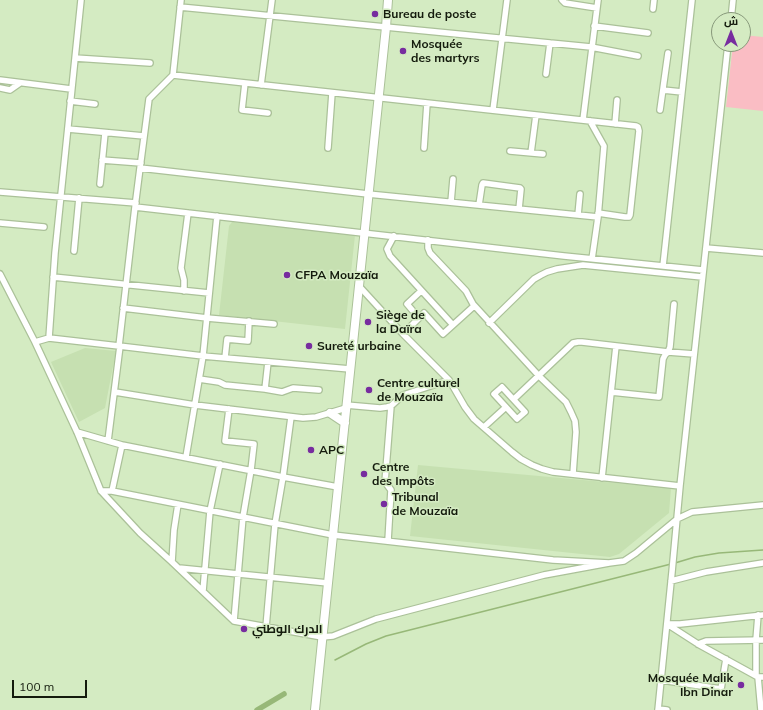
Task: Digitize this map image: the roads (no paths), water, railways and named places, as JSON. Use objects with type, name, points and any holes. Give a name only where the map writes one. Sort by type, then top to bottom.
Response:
[{"type":"main road","points":[[316,710],[322,637],[388,0]]},
{"type":"main road","points":[[330,413],[344,423]]},
{"type":"street","points":[[49,338],[53,277],[81,0]]},
{"type":"street","points":[[108,441],[149,99],[173,74],[181,0]]},
{"type":"street","points":[[261,85],[272,0]]},
{"type":"street","points":[[493,110],[506,0]]},
{"type":"street","points":[[562,0],[565,3],[597,8]]},
{"type":"street","points":[[583,120],[598,0]]},
{"type":"street","points":[[653,9],[654,0]]},
{"type":"street","points":[[663,266],[692,0]]},
{"type":"street","points":[[731,12],[733,0]]},
{"type":"street","points":[[180,7],[591,47],[638,56]]},
{"type":"street","points":[[594,26],[648,33]]},
{"type":"street","points":[[546,74],[550,43]]},
{"type":"street","points":[[667,710],[658,709],[680,486],[727,52]]},
{"type":"street","points":[[660,110],[668,53]]},
{"type":"street","points":[[74,58],[150,63]]},
{"type":"street","points":[[102,160],[368,194],[578,215],[629,217],[630,215],[639,131],[636,126],[173,74]]},
{"type":"street","points":[[0,80],[72,89]]},
{"type":"street","points":[[0,88],[10,90],[20,83]]},
{"type":"street","points":[[245,83],[242,110],[268,113]]},
{"type":"street","points":[[663,90],[682,92]]},
{"type":"street","points":[[328,148],[332,93]]},
{"type":"street","points":[[615,124],[617,100]]},
{"type":"street","points":[[70,101],[95,104]]},
{"type":"street","points":[[424,148],[427,103]]},
{"type":"street","points":[[531,153],[536,115]]},
{"type":"street","points":[[590,121],[604,146],[598,215],[592,259]]},
{"type":"street","points":[[68,129],[144,136]]},
{"type":"street","points":[[100,184],[105,133]]},
{"type":"street","points":[[510,151],[543,154]]},
{"type":"street","points":[[451,202],[453,179]]},
{"type":"street","points":[[479,205],[483,183],[520,188],[519,209]]},
{"type":"street","points":[[0,192],[79,198],[188,213],[592,259],[703,270]]},
{"type":"street","points":[[578,215],[580,194]]},
{"type":"street","points":[[74,250],[79,198]]},
{"type":"street","points":[[184,291],[184,280],[181,268],[188,213]]},
{"type":"street","points":[[186,457],[203,356],[217,216]]},
{"type":"street","points":[[0,223],[44,227]]},
{"type":"street","points":[[394,236],[387,249],[390,256],[452,325]]},
{"type":"street","points":[[428,240],[428,248],[430,252],[466,291],[474,306],[539,376],[566,402],[575,421],[576,432],[573,474]]},
{"type":"street","points":[[706,248],[763,253]]},
{"type":"street","points":[[489,323],[534,279],[547,272],[557,269],[583,265],[702,277]]},
{"type":"street","points":[[0,274],[35,342],[77,432],[101,491],[140,533],[234,621],[322,637],[333,636],[376,619],[544,575],[624,561],[677,519],[692,512],[763,505]]},
{"type":"street","points":[[53,277],[209,293]]},
{"type":"street","points":[[359,286],[403,334],[449,380],[474,419],[512,452],[532,465],[553,472],[680,486]]},
{"type":"street","points":[[419,318],[406,304],[421,291]]},
{"type":"street","points":[[611,392],[660,397],[663,359],[670,347],[674,304]]},
{"type":"street","points":[[403,334],[424,313],[443,334],[474,306]]},
{"type":"street","points":[[123,308],[274,324]]},
{"type":"street","points":[[225,358],[227,339],[248,341],[249,321]]},
{"type":"street","points":[[35,342],[49,338],[203,356],[350,369]]},
{"type":"street","points":[[514,399],[573,343],[582,342],[694,354]]},
{"type":"street","points":[[602,478],[616,346]]},
{"type":"street","points":[[265,389],[268,362]]},
{"type":"street","points":[[199,379],[219,382],[225,385],[282,392],[293,388],[319,390]]},
{"type":"street","points":[[115,392],[195,405],[291,417],[311,418],[346,407],[384,408],[391,406],[403,395],[449,380]]},
{"type":"street","points":[[502,387],[525,412],[517,419],[506,407],[494,394],[502,387]]},
{"type":"street","points":[[388,541],[391,490],[385,482],[391,406]]},
{"type":"street","points":[[484,427],[506,407]]},
{"type":"street","points":[[230,409],[225,441],[254,444],[243,517],[234,621]]},
{"type":"street","points":[[266,627],[275,524],[291,417]]},
{"type":"street","points":[[77,432],[122,445],[338,487]]},
{"type":"street","points":[[112,491],[122,445]]},
{"type":"street","points":[[203,591],[210,511],[220,464]]},
{"type":"street","points":[[101,491],[112,491],[333,535],[553,560],[609,563]]},
{"type":"street","points":[[172,562],[174,530],[178,504]]},
{"type":"street","points":[[671,581],[706,572],[763,563]]},
{"type":"street","points":[[179,568],[328,584]]},
{"type":"street","points":[[667,624],[680,624],[760,615],[756,640],[761,710]]},
{"type":"street","points":[[667,624],[698,644],[759,677]]},
{"type":"street","points":[[698,644],[706,641],[763,640]]},
{"type":"street","points":[[661,680],[721,689],[726,659]]},
{"type":"waterway","points":[[675,563],[695,557],[719,553],[763,550]]},
{"type":"waterway","points":[[335,660],[366,644],[386,636],[671,564]]},
{"type":"waterway","points":[[257,710],[284,694]]},
{"type":"place","name":"Bureau de poste","points":[[375,14]]},
{"type":"place","name":"Mosquée des martyrs","points":[[403,51]]},
{"type":"place","name":"CFPA Mouzaïa","points":[[287,275]]},
{"type":"place","name":"Siège de la Daïra","points":[[368,322]]},
{"type":"place","name":"Sureté urbaine","points":[[309,346]]},
{"type":"place","name":"Centre culturel de Mouzaïa","points":[[369,390]]},
{"type":"place","name":"APC","points":[[311,450]]},
{"type":"place","name":"Centre des Impôts","points":[[364,474]]},
{"type":"place","name":"Tribunal de Mouzaïa","points":[[384,504]]},
{"type":"place","name":"الدرك الوطني","points":[[244,629]]},
{"type":"place","name":"Mosquée Malik Ibn Dinar","points":[[741,685]]}]
